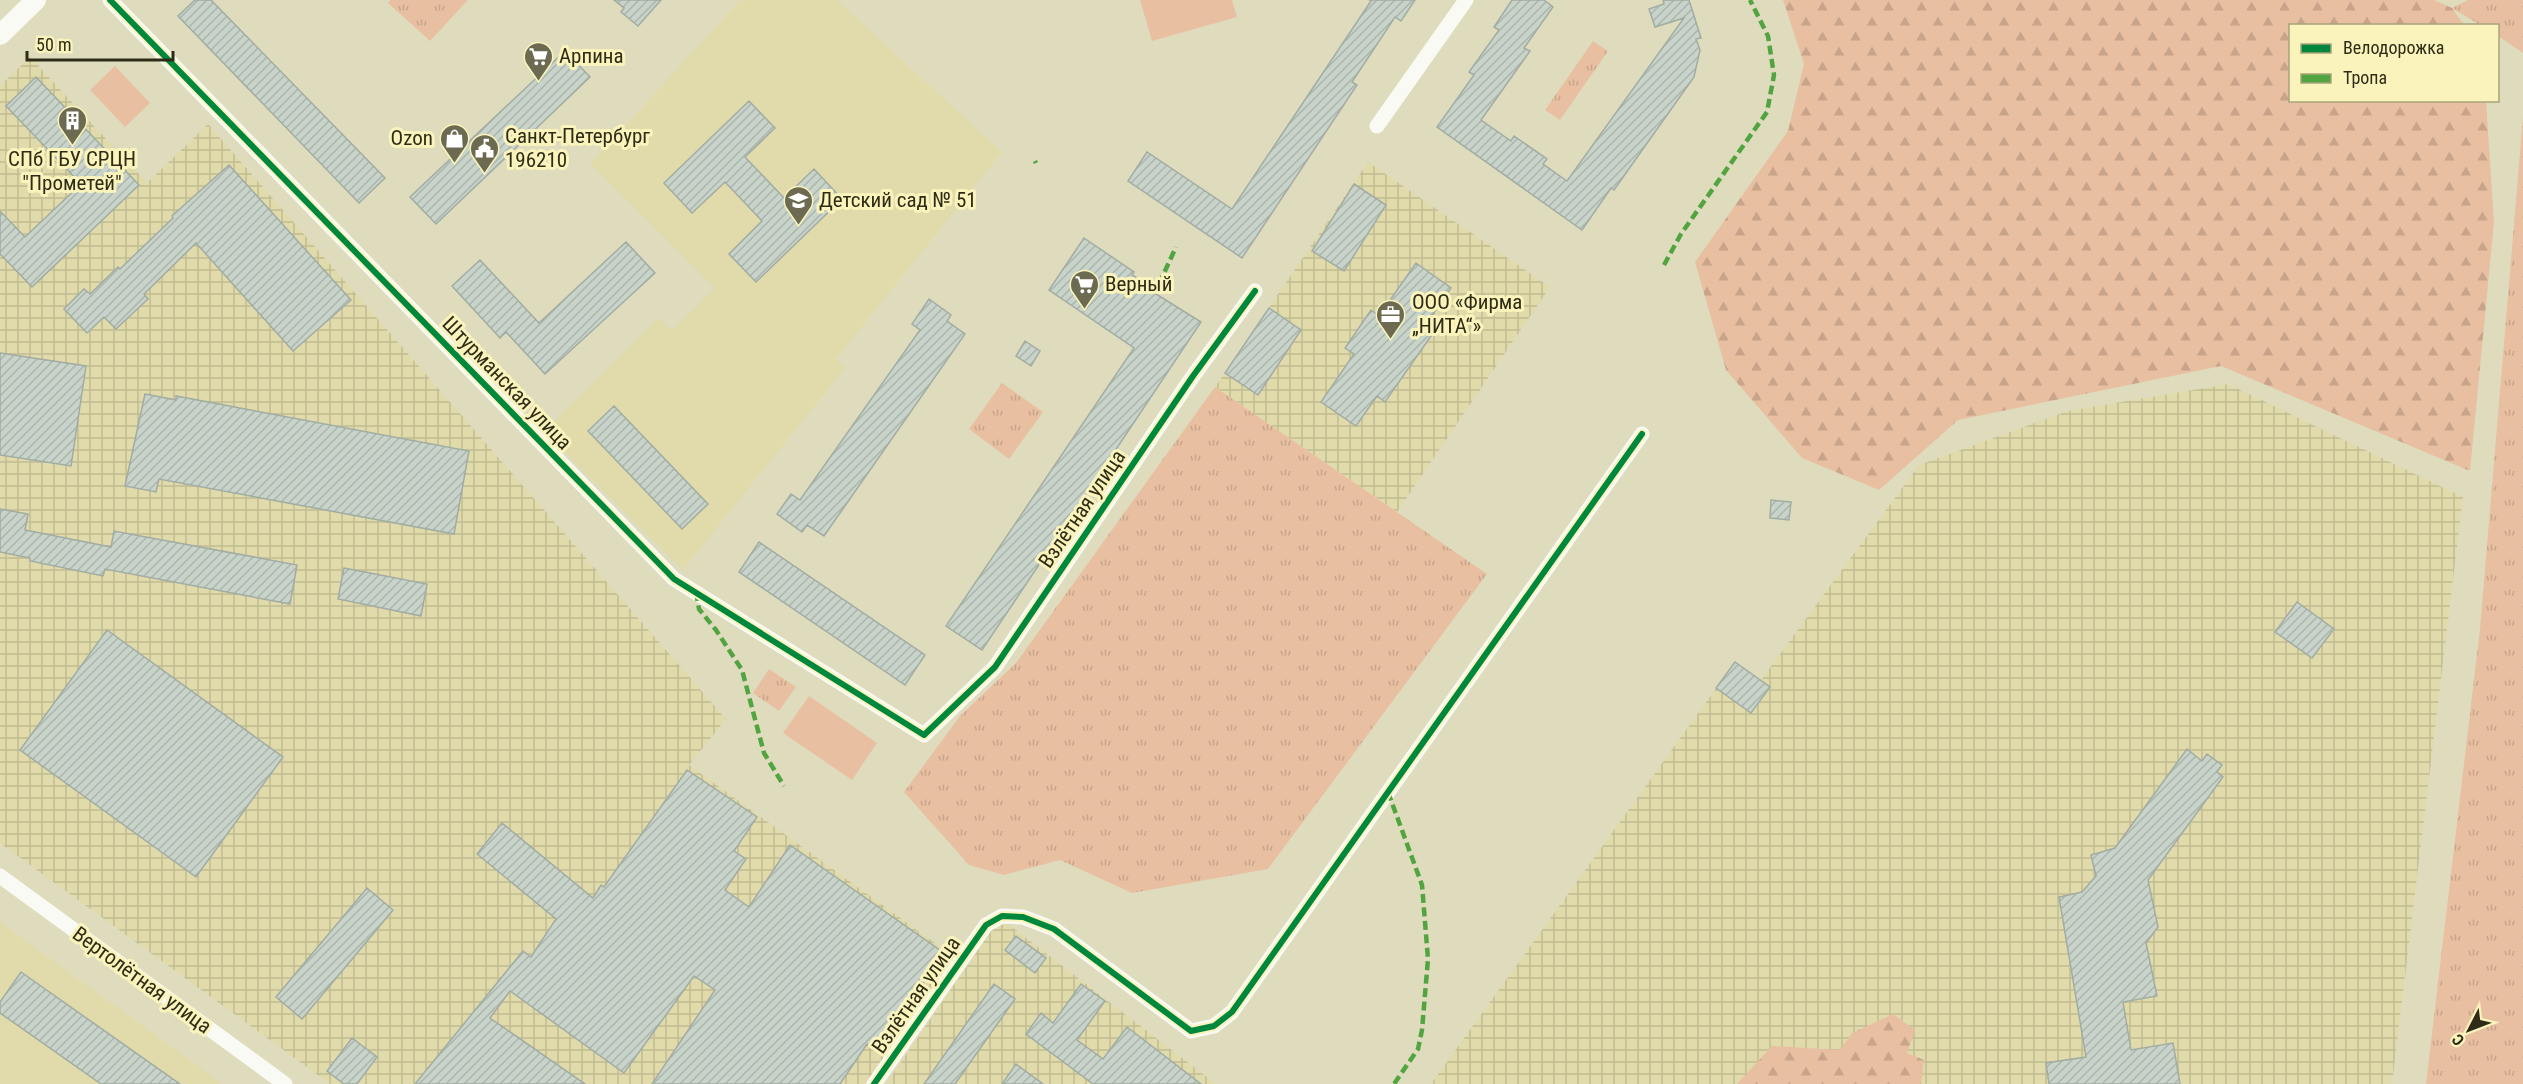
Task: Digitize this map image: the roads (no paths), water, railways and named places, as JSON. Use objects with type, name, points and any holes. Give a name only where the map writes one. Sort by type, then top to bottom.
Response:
[{"type":"street","points":[[0,35],[36,0]]},
{"type":"street","name":"Штурманская улица","points":[[110,0],[674,579],[924,735]]},
{"type":"street","points":[[1377,126],[1466,0]]},
{"type":"street","name":"Взлётная улица","points":[[924,735],[995,667],[1193,376],[1255,291]]},
{"type":"street","name":"Взлётная улица","points":[[874,1084],[986,925],[1002,916],[1023,917],[1054,929],[1191,1031],[1214,1026],[1232,1012],[1642,434]]},
{"type":"street","name":"Вертолётная улица","points":[[0,876],[285,1084]]},
{"type":"place","name":"Арпина","points":[[538,82]]},
{"type":"place","name":"СПб ГБУ СРЦН \"Прометей\"","points":[[72,146]]},
{"type":"place","name":"Ozon","points":[[454,164]]},
{"type":"place","name":"Санкт-Петербург 196210","points":[[484,174]]},
{"type":"place","name":"Детский сад № 51","points":[[798,226]]},
{"type":"place","name":"Верный","points":[[1084,310]]},
{"type":"place","name":"ООО «Фирма „НИТА“»","points":[[1391,340]]}]
